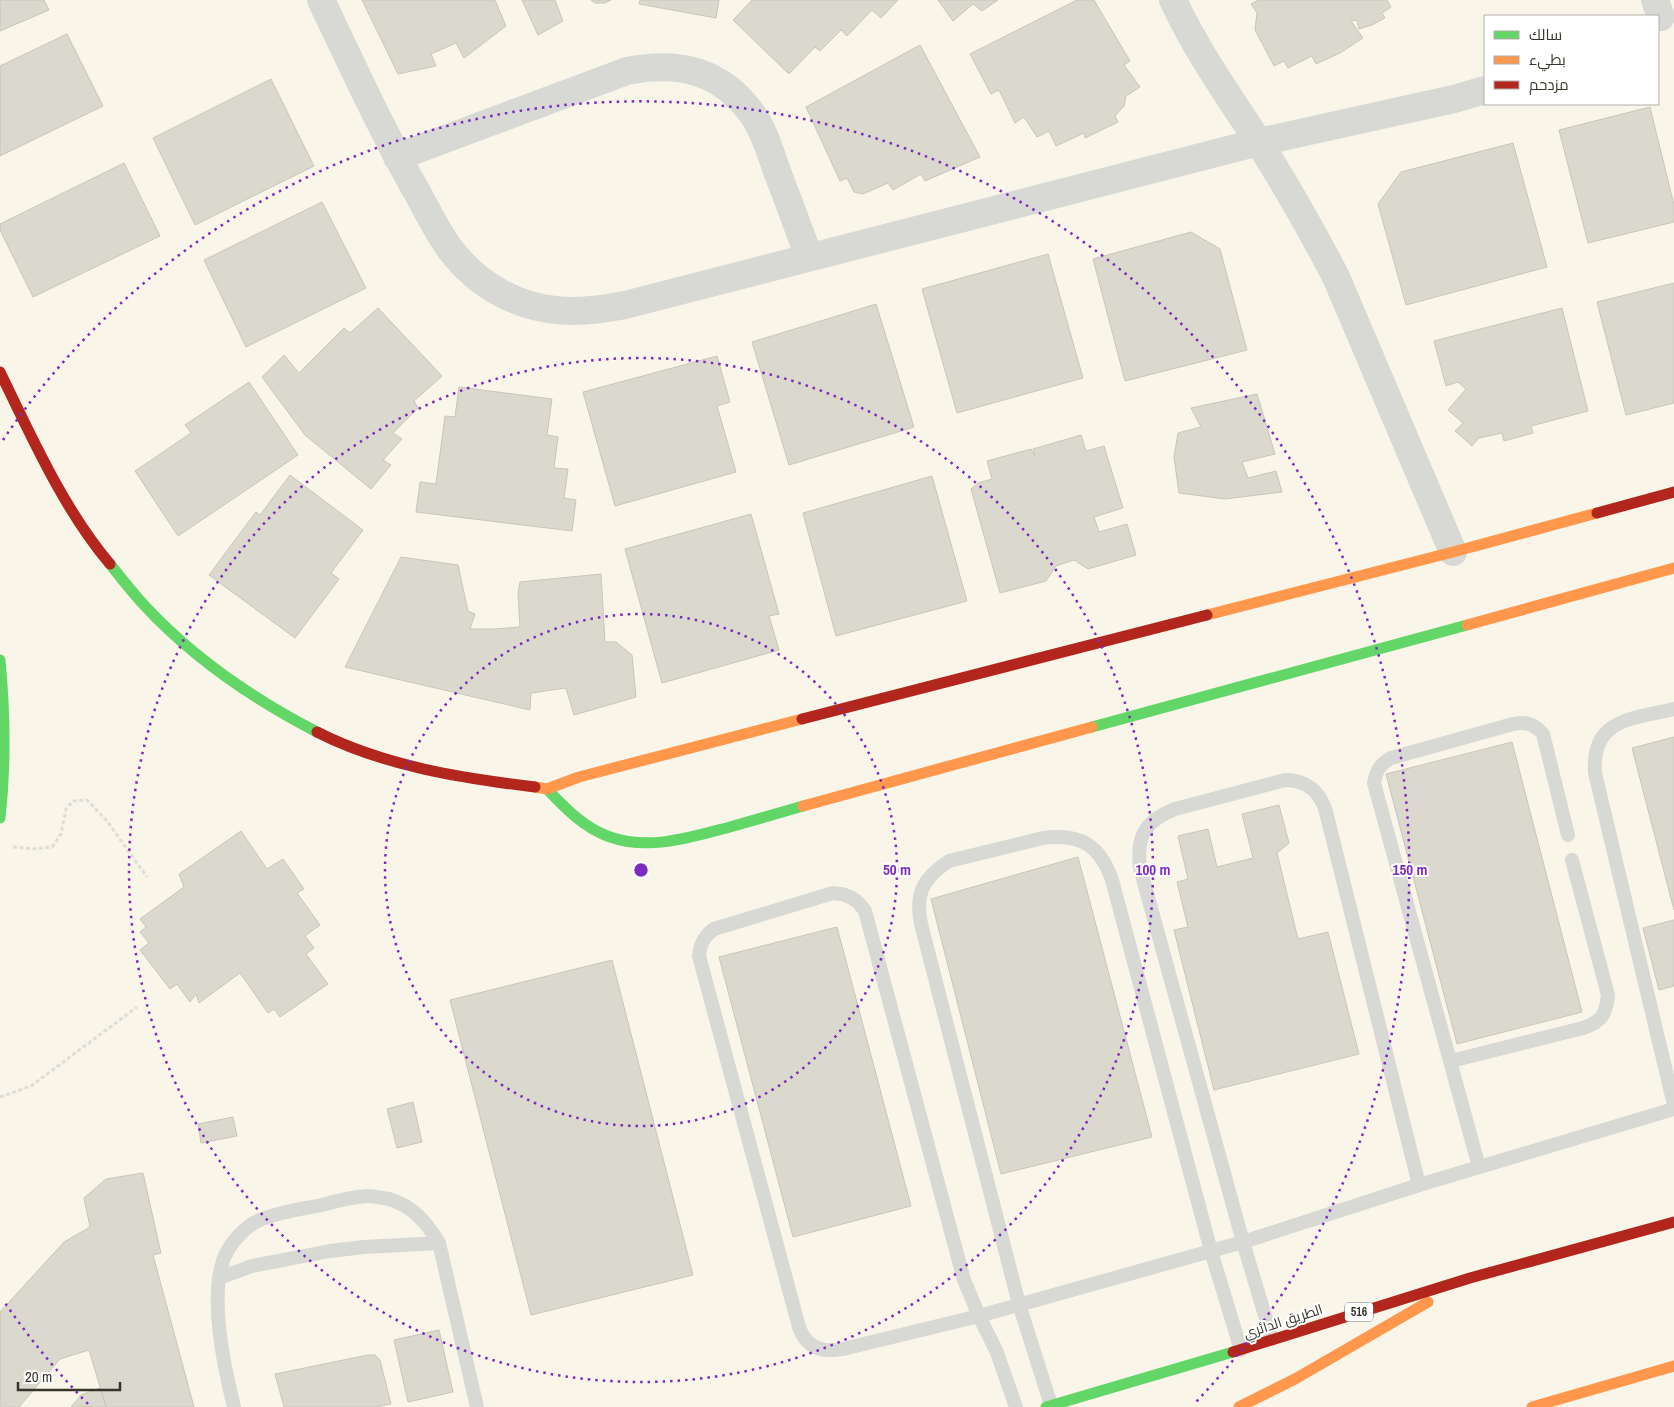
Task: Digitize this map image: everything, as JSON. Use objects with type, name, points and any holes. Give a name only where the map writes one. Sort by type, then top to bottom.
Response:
[{"type":"main road","points":[[0,372],[44,461],[73,512],[106,561],[145,606],[188,648],[235,684],[286,716],[339,743],[364,752],[398,763],[470,779],[547,788],[612,768],[1452,552],[1674,492]]},
{"type":"main road","points":[[547,788],[564,809],[585,826],[609,837],[635,843],[662,843],[688,838],[1674,568]]},
{"type":"main road","points":[[0,660],[5,716],[4,788],[0,818]]},
{"type":"main road","name":"الطريق الدائري","points":[[1048,1406],[1242,1350],[1470,1278],[1674,1222]]},
{"type":"main road","name":"516","points":[[1239,1407],[1295,1379],[1470,1278]]},
{"type":"main road","points":[[1532,1407],[1674,1366]]},
{"type":"street","points":[[320,0],[397,157],[451,250],[473,273],[499,292],[529,304],[561,311],[593,311],[625,305],[1259,142],[1454,99],[1484,90]]},
{"type":"street","points":[[1173,0],[1210,70],[1259,142],[1319,243],[1336,277],[1452,552]]},
{"type":"street","points":[[397,157],[628,70],[659,66],[698,72],[720,82],[738,97],[754,116],[764,137],[809,257]]},
{"type":"lane","points":[[1674,709],[1618,722],[1606,731],[1598,744],[1594,758],[1595,773],[1674,1105]]},
{"type":"lane","points":[[1478,1167],[1451,1061],[1374,783],[1378,768],[1384,761],[1391,758],[1513,724],[1521,722],[1530,723],[1543,734],[1568,836]]},
{"type":"lane","points":[[1272,1339],[1243,1242],[1140,868],[1138,852],[1142,836],[1151,822],[1164,813],[1175,809],[1284,780],[1304,783],[1319,794],[1326,812],[1419,1184]]},
{"type":"lane","points":[[1048,1406],[1019,1304],[918,909],[920,894],[926,880],[949,861],[1058,836],[1073,837],[1087,843],[1099,853],[1107,865],[1211,1250],[1242,1350]]},
{"type":"lane","points":[[1451,1061],[1594,1025],[1602,1017],[1607,1007],[1608,996],[1572,860]]},
{"type":"lane","points":[[1016,1407],[996,1350],[979,1316],[964,1280],[866,911],[860,903],[852,898],[843,894],[833,893],[714,928],[702,940],[698,956],[802,1335],[815,1348],[824,1351],[843,1349],[979,1316],[1243,1242],[1419,1184],[1674,1109]]},
{"type":"lane","points":[[234,1407],[222,1354],[218,1308],[219,1278],[224,1256],[238,1236],[258,1220],[282,1213],[367,1196],[390,1200],[410,1209],[427,1224],[439,1243],[477,1407]]},
{"type":"lane","points":[[219,1278],[252,1266],[330,1251],[364,1247],[439,1243]]},
{"type":"path","points":[[9,847],[35,849],[52,847],[61,834],[66,810],[73,801],[87,800],[107,821],[147,877]]},
{"type":"path","points":[[0,1096],[31,1086],[137,1007]]},
{"type":"building","points":[[0,0],[44,0],[49,10],[0,31]]},
{"type":"building","points":[[362,0],[495,0],[506,26],[464,58],[456,43],[431,54],[436,66],[398,74]]},
{"type":"building","points":[[522,0],[555,0],[563,21],[538,35]]},
{"type":"building","points":[[591,0],[611,0],[605,3],[595,3]]},
{"type":"building","points":[[640,0],[719,0],[716,18],[639,4]]},
{"type":"building","points":[[752,0],[898,0],[881,18],[872,10],[847,36],[841,30],[820,51],[815,47],[789,74],[733,20]]},
{"type":"building","points":[[938,0],[998,0],[982,11],[973,4],[953,21]]},
{"type":"building","points":[[1077,0],[1094,0],[1130,61],[1124,65],[1140,87],[1126,96],[1124,106],[1115,116],[1118,122],[1085,138],[1084,133],[1056,146],[1049,131],[1037,137],[1024,117],[1015,123],[999,90],[991,94],[970,54]]},
{"type":"building","points":[[1259,0],[1387,0],[1391,7],[1382,13],[1385,18],[1372,25],[1359,29],[1357,20],[1351,21],[1363,38],[1340,53],[1316,64],[1312,56],[1288,68],[1284,61],[1274,66],[1255,30],[1257,13],[1251,4]]},
{"type":"building","points":[[67,34],[103,106],[0,156],[0,66]]},
{"type":"building","points":[[920,45],[980,157],[925,181],[921,174],[893,190],[888,183],[863,194],[854,192],[847,178],[840,181],[806,107]]},
{"type":"building","points":[[271,79],[314,166],[195,225],[153,138]]},
{"type":"building","points":[[1650,107],[1674,205],[1674,222],[1588,243],[1559,130]]},
{"type":"building","points":[[1513,143],[1547,267],[1406,305],[1378,204],[1401,172]]},
{"type":"building","points":[[124,163],[160,236],[33,297],[0,230],[0,224]]},
{"type":"building","points":[[322,202],[366,288],[246,347],[204,260]]},
{"type":"building","points":[[1191,232],[1220,249],[1247,350],[1125,381],[1093,259]]},
{"type":"building","points":[[1048,254],[1083,378],[957,413],[922,289]]},
{"type":"building","points":[[1674,283],[1674,403],[1626,415],[1597,302]]},
{"type":"building","points":[[876,304],[914,427],[789,465],[752,342]]},
{"type":"building","points":[[378,308],[442,376],[414,401],[418,408],[393,433],[402,439],[383,460],[391,465],[371,489],[305,435],[262,377],[284,355],[299,373],[344,328],[350,333]]},
{"type":"building","points":[[1562,308],[1588,411],[1531,426],[1533,433],[1504,441],[1502,433],[1479,438],[1472,446],[1455,431],[1463,423],[1448,410],[1466,389],[1458,382],[1446,386],[1434,341]]},
{"type":"building","points":[[717,356],[730,402],[717,406],[736,472],[615,506],[583,392]]},
{"type":"building","points":[[249,382],[298,455],[178,536],[135,471],[191,433],[185,425]]},
{"type":"building","points":[[459,387],[552,399],[547,435],[558,437],[554,468],[568,469],[564,498],[576,500],[572,531],[416,512],[420,482],[436,484],[445,416],[455,417]]},
{"type":"building","points":[[1257,394],[1275,454],[1242,462],[1248,478],[1276,471],[1282,492],[1225,499],[1179,493],[1174,457],[1178,433],[1201,427],[1191,408]]},
{"type":"building","points":[[1081,435],[1086,451],[1104,446],[1123,508],[1094,517],[1099,532],[1127,524],[1136,555],[1088,569],[1074,560],[1056,566],[1046,581],[1000,593],[971,489],[978,483],[992,479],[987,461],[1031,449],[1035,455],[1033,449]]},
{"type":"building","points":[[290,475],[363,530],[331,573],[339,579],[295,638],[209,575],[256,512],[260,515]]},
{"type":"building","points":[[932,476],[967,601],[836,636],[803,513]]},
{"type":"building","points":[[751,514],[779,614],[769,616],[779,650],[662,683],[625,549]]},
{"type":"building","points":[[401,557],[458,565],[468,611],[475,614],[470,629],[520,627],[518,593],[520,582],[601,574],[605,642],[616,642],[632,655],[636,697],[574,715],[566,688],[531,693],[530,710],[345,667]]},
{"type":"building","points":[[1674,737],[1674,910],[1632,748]]},
{"type":"building","points":[[1512,742],[1582,1012],[1457,1044],[1386,774]]},
{"type":"building","points":[[1279,805],[1289,843],[1277,853],[1298,939],[1328,932],[1359,1054],[1214,1090],[1174,930],[1188,927],[1177,882],[1188,879],[1178,836],[1208,829],[1217,867],[1253,858],[1242,814]]},
{"type":"building","points":[[241,831],[267,869],[283,859],[304,889],[297,893],[320,925],[305,936],[314,948],[306,954],[328,984],[280,1017],[274,1009],[268,1013],[240,973],[199,1003],[196,994],[190,1002],[177,984],[170,989],[140,950],[149,943],[140,932],[146,927],[140,919],[184,887],[179,874]]},
{"type":"building","points":[[1078,857],[1152,1137],[1001,1174],[931,899]]},
{"type":"building","points":[[1674,920],[1674,986],[1659,990],[1643,928]]},
{"type":"building","points":[[837,927],[911,1206],[793,1237],[719,957]]},
{"type":"building","points":[[612,960],[693,1275],[531,1315],[450,1000]]},
{"type":"building","points":[[413,1102],[422,1142],[397,1148],[387,1109]]},
{"type":"building","points":[[233,1117],[237,1136],[201,1143],[198,1124]]},
{"type":"building","points":[[143,1173],[161,1253],[153,1255],[194,1407],[106,1407],[89,1350],[60,1359],[19,1407],[0,1407],[0,1312],[64,1242],[90,1227],[84,1198],[106,1179]]},
{"type":"building","points":[[439,1330],[453,1392],[408,1402],[394,1340]]},
{"type":"building","points":[[375,1355],[380,1360],[391,1404],[375,1407],[284,1407],[275,1374]]},
{"type":"building","points":[[100,1388],[106,1407],[71,1407],[81,1395]]},
{"type":"traffic: fast","points":[[110,564],[144,605],[203,660],[270,706],[317,732]]},
{"type":"traffic: fast","points":[[1092,727],[1467,625]]},
{"type":"traffic: fast","points":[[0,660],[4,739],[0,818]]},
{"type":"traffic: fast","points":[[547,789],[583,823],[610,837],[640,843],[655,843],[685,838],[803,806]]},
{"type":"traffic: fast","points":[[1046,1407],[1233,1352]]},
{"type":"traffic: slow","points":[[1207,615],[1597,513]]},
{"type":"traffic: slow","points":[[1467,625],[1674,568]]},
{"type":"traffic: slow","points":[[535,787],[547,789],[579,777],[802,719]]},
{"type":"traffic: slow","points":[[803,806],[1092,727]]},
{"type":"traffic: slow","points":[[1239,1407],[1295,1379],[1428,1302]]},
{"type":"traffic: slow","points":[[1532,1407],[1674,1366]]},
{"type":"traffic: jam","points":[[0,372],[49,472],[93,543],[110,564]]},
{"type":"traffic: jam","points":[[1597,513],[1674,492]]},
{"type":"traffic: jam","points":[[802,719],[1207,615]]},
{"type":"traffic: jam","points":[[317,732],[369,754],[423,769],[535,787]]},
{"type":"traffic: jam","points":[[1233,1352],[1470,1278],[1674,1222]]}]
